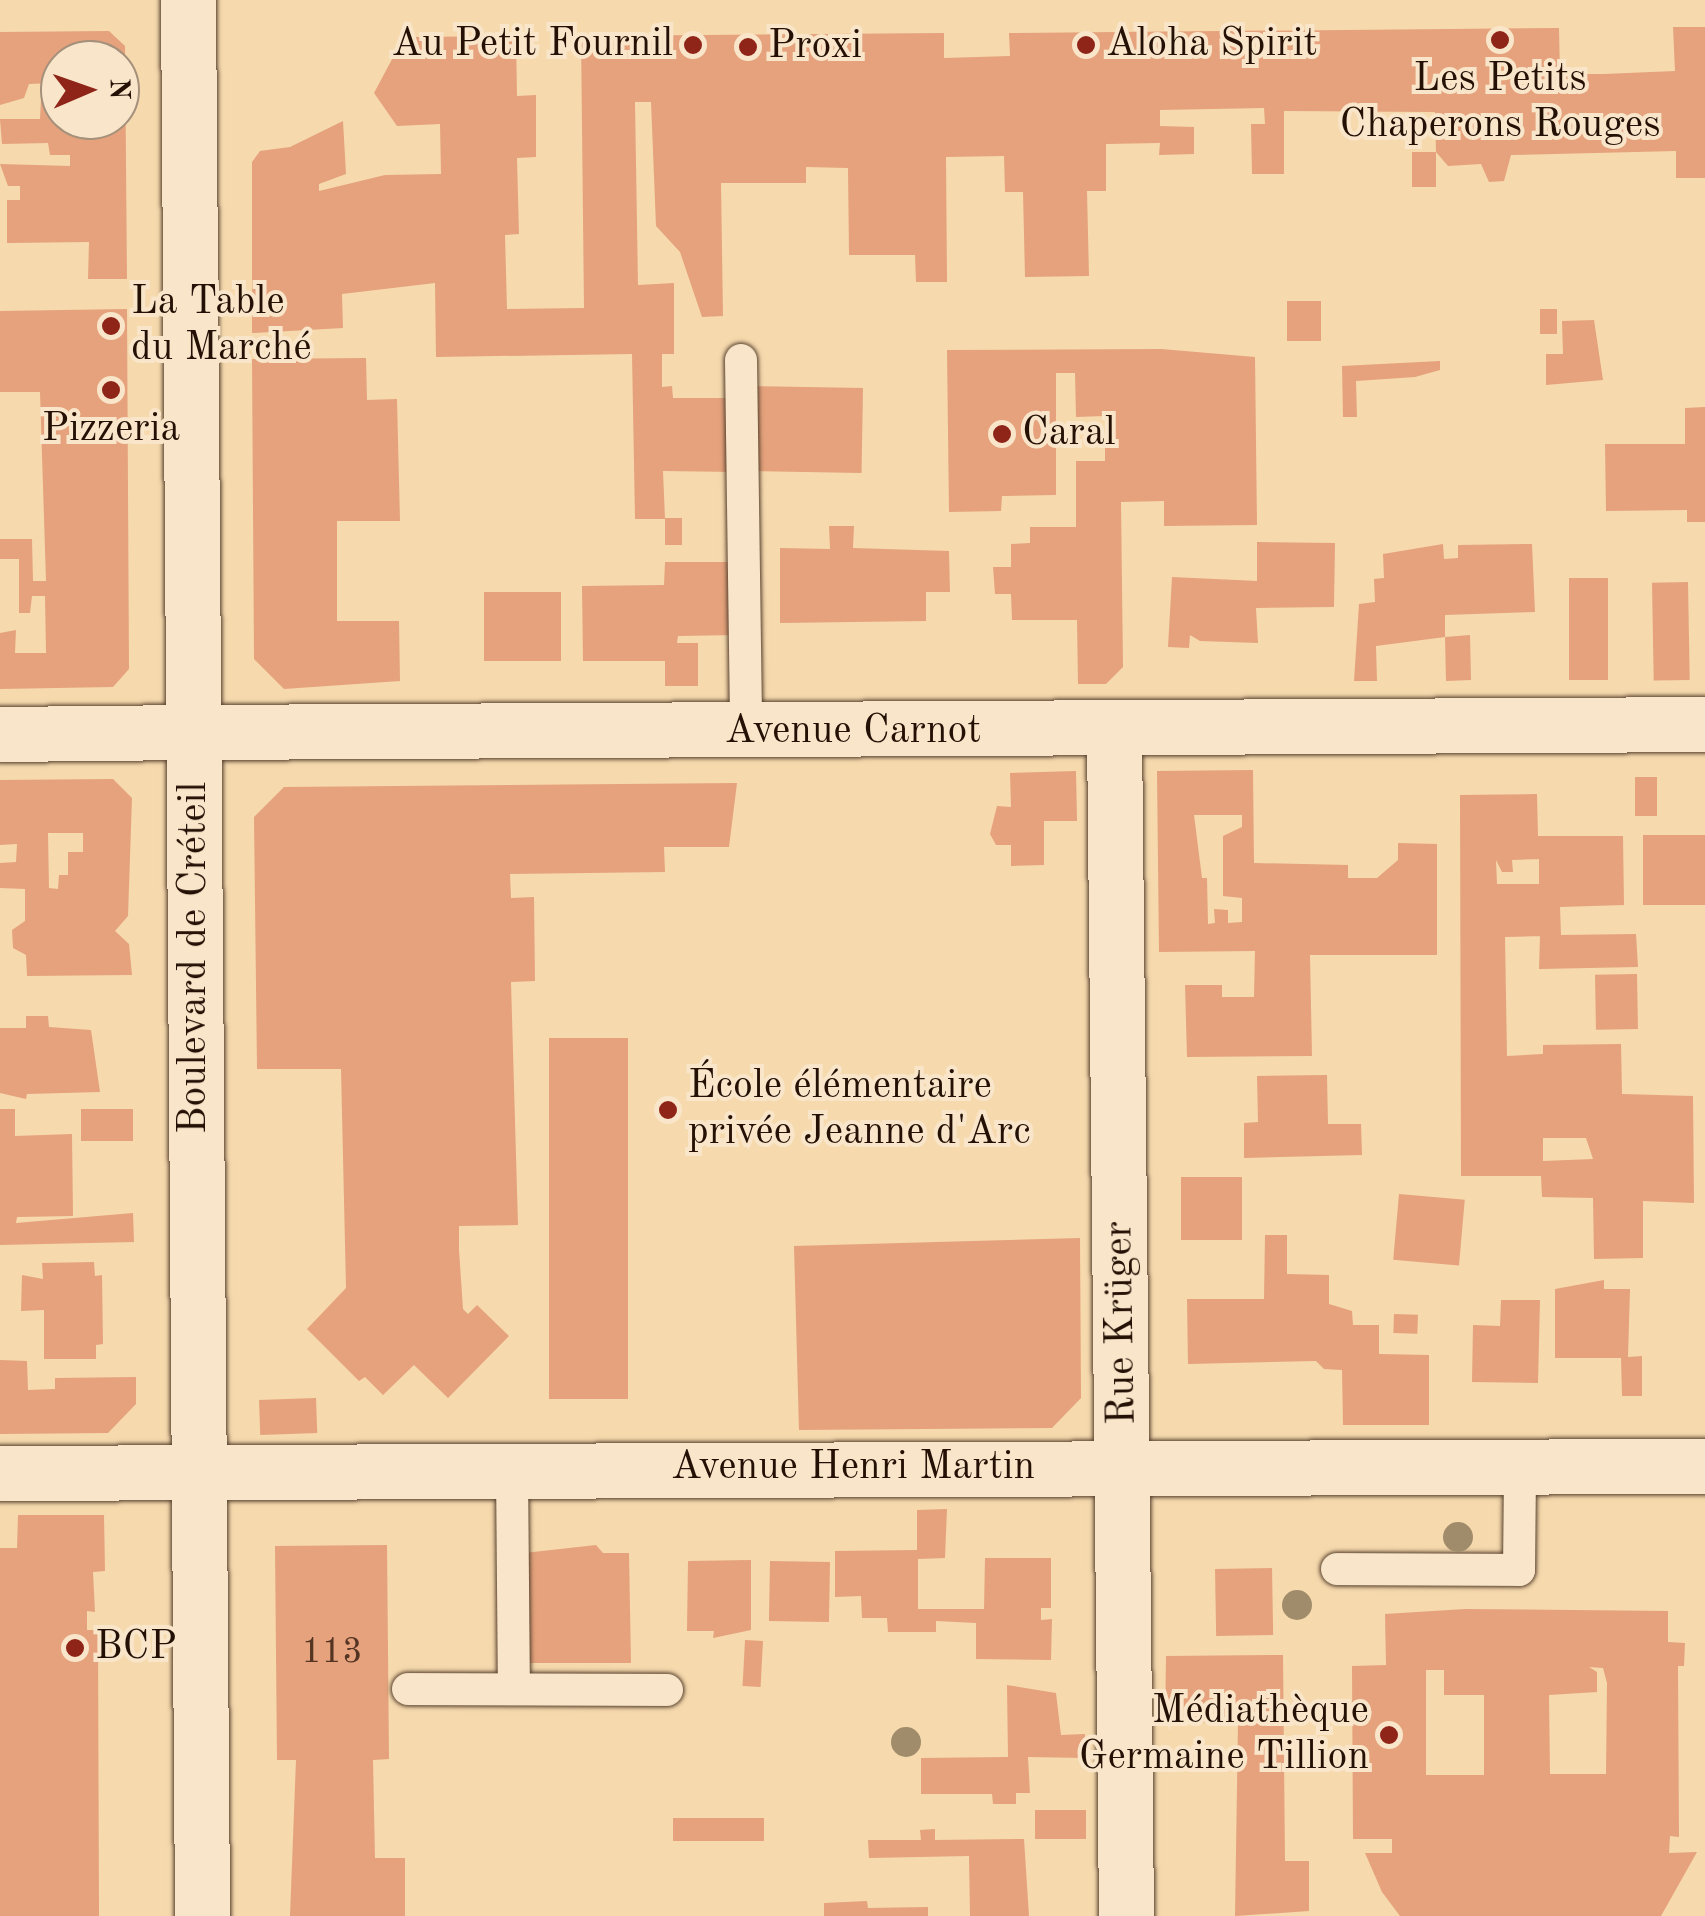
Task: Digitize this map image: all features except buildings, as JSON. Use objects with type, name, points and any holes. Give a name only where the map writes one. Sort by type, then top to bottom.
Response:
[{"type":"street","name":"Boulevard de Créteil","points":[[188,0],[202,1916]]},
{"type":"street","name":"Avenue Carnot","points":[[0,734],[746,733],[1705,724]]},
{"type":"street","name":"Rue Krüger","points":[[1114,730],[1126,1916]]},
{"type":"street","name":"Avenue Henri Martin","points":[[0,1472],[1705,1466]]},
{"type":"lane","points":[[741,360],[746,733]]},
{"type":"lane","points":[[1338,1570],[1519,1570],[1520,1468]]},
{"type":"lane","points":[[512,1469],[514,1690]]},
{"type":"lane","points":[[408,1689],[667,1690]]},
{"type":"place","name":"Les Petits Chaperons Rouges","points":[[1500,40]]},
{"type":"place","name":"Au Petit Fournil","points":[[693,45]]},
{"type":"place","name":"Aloha Spirit","points":[[1086,45]]},
{"type":"place","name":"Proxi","points":[[748,47]]},
{"type":"place","name":"La Table du Marché","points":[[111,326]]},
{"type":"place","name":"Pizzeria","points":[[111,390]]},
{"type":"place","name":"Caral","points":[[1002,434]]},
{"type":"place","name":"École élémentaire privée Jeanne d'Arc","points":[[668,1110]]},
{"type":"place","name":"BCP","points":[[75,1648]]},
{"type":"place","name":"Médiathèque Germaine Tillion","points":[[1389,1735]]}]
